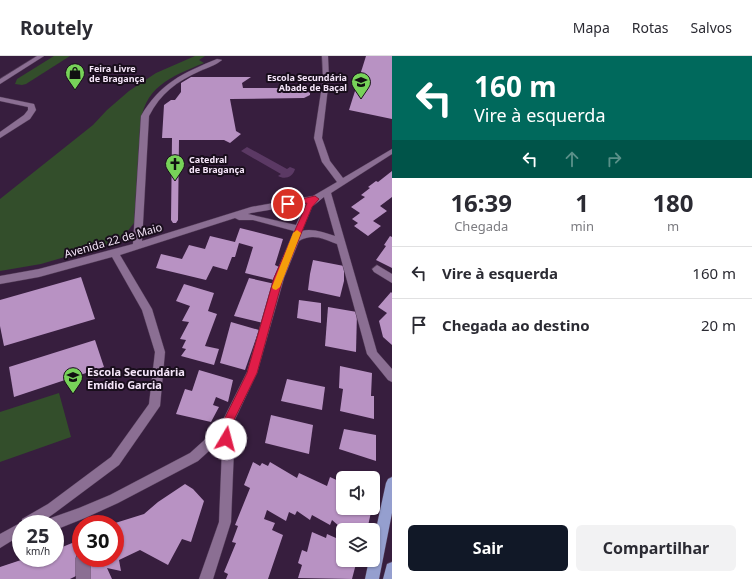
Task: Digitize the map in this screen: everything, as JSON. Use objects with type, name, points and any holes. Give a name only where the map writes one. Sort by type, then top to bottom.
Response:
[{"type":"main road","points":[[372,579],[392,483]]},
{"type":"main road","points":[[390,579],[392,569]]},
{"type":"street","points":[[0,82],[41,56]]},
{"type":"street","points":[[325,56],[326,79],[318,138],[326,162],[342,183]]},
{"type":"street","points":[[137,246],[144,116],[148,107],[162,89],[183,76],[219,60]]},
{"type":"street","points":[[0,99],[26,104],[30,106],[32,110],[27,117],[0,136]]},
{"type":"street","name":"Avenida 22 de Maio","points":[[0,280],[38,273],[114,253],[251,210],[312,203],[392,151]]},
{"type":"street","points":[[327,193],[372,354],[392,377]]},
{"type":"street","points":[[88,515],[114,499],[194,457],[224,430],[252,373],[279,278],[296,234],[312,203]]},
{"type":"street","points":[[231,217],[253,217],[296,234],[306,232],[322,235],[340,242]]},
{"type":"street","points":[[41,515],[115,461],[154,406],[160,352],[147,310],[114,253]]},
{"type":"street","points":[[377,269],[392,279]]},
{"type":"street","points":[[206,579],[225,522],[228,449],[224,430]]},
{"type":"street","points":[[0,541],[12,534]]},
{"type":"street","points":[[0,541],[12,538]]},
{"type":"street","points":[[83,567],[83,579]]},
{"type":"green space","points":[[54,56],[70,56],[26,84],[15,84],[17,79]]},
{"type":"green space","points":[[195,56],[205,56],[199,60],[204,63],[180,73],[160,85],[146,103],[142,114],[140,128],[134,223],[123,237],[106,245],[41,264],[0,271],[0,199],[93,125],[107,110],[129,91],[156,73]]},
{"type":"green space","points":[[59,393],[71,437],[0,462],[0,412]]},
{"type":"shaded area","points":[[247,147],[287,169],[290,167],[295,169],[294,172],[291,176],[286,178],[278,176],[281,174],[241,151]]},
{"type":"building","points":[[366,56],[392,56],[392,119],[349,110]]},
{"type":"building","name":"Catedral de Bragança","points":[[191,77],[251,77],[242,83],[243,88],[298,88],[299,90],[310,93],[310,95],[304,98],[230,99],[236,131],[241,134],[230,143],[224,140],[179,140],[178,220],[176,223],[173,223],[171,220],[172,138],[162,138],[164,105],[171,100],[175,100],[181,92],[181,83]]},
{"type":"building","points":[[392,171],[392,197],[380,206],[387,211],[373,221],[381,226],[368,236],[354,226],[358,223],[352,219],[360,213],[351,207],[365,197],[361,195],[370,188],[368,187],[376,181],[378,182]]},
{"type":"building","points":[[240,228],[283,239],[275,265],[279,267],[274,280],[245,273],[253,247],[239,243],[235,257],[232,257],[227,270],[213,266],[206,280],[156,268],[161,254],[182,259],[189,245],[205,249],[210,236],[235,242]]},
{"type":"building","points":[[390,236],[392,237],[392,268],[376,260],[386,246],[384,245]]},
{"type":"building","points":[[313,260],[344,266],[344,281],[340,297],[308,290]]},
{"type":"building","points":[[81,277],[95,319],[4,346],[0,326],[0,300]]},
{"type":"building","points":[[249,278],[275,284],[263,323],[234,316]]},
{"type":"building","points":[[184,284],[214,293],[208,311],[217,314],[205,346],[219,349],[214,365],[181,356],[186,349],[182,348],[186,340],[180,339],[189,322],[182,321],[190,306],[176,301]]},
{"type":"building","points":[[391,292],[392,345],[383,337],[379,321],[387,313],[378,307]]},
{"type":"building","points":[[299,300],[321,303],[321,323],[297,318]]},
{"type":"building","points":[[328,307],[357,312],[356,352],[325,346]]},
{"type":"building","points":[[231,322],[259,330],[245,370],[220,363]]},
{"type":"building","points":[[95,340],[104,367],[14,397],[9,367]]},
{"type":"building","points":[[340,366],[372,373],[371,396],[374,396],[374,419],[340,411],[343,389],[339,388]]},
{"type":"building","points":[[199,370],[233,380],[228,402],[216,397],[213,405],[219,407],[211,422],[176,414],[185,389],[192,391]]},
{"type":"building","points":[[287,379],[325,387],[322,410],[281,401]]},
{"type":"building","points":[[271,415],[313,425],[309,454],[265,443]]},
{"type":"building","points":[[344,429],[376,435],[376,461],[339,449]]},
{"type":"building","points":[[253,462],[260,466],[262,463],[268,466],[270,462],[297,478],[299,473],[327,486],[330,477],[336,480],[336,515],[370,515],[369,523],[336,523],[332,520],[330,525],[312,515],[310,520],[297,511],[295,515],[289,512],[286,521],[267,510],[264,519],[275,523],[272,530],[283,535],[268,579],[226,579],[228,574],[224,572],[236,543],[232,542],[238,526],[235,525],[250,488],[244,485]]},
{"type":"building","points":[[185,484],[193,489],[204,501],[191,542],[182,539],[168,565],[140,550],[124,558],[124,520],[144,514],[158,502]]},
{"type":"building","points":[[312,532],[326,538],[327,534],[336,538],[336,567],[355,567],[352,579],[298,578],[302,565],[298,563],[302,550],[307,552]]},
{"type":"building","points":[[72,543],[72,567],[78,567],[78,575],[70,579],[0,579],[0,567],[12,563],[12,567],[64,567],[64,546]]},
{"type":"building","points":[[86,567],[120,567],[121,571],[107,568],[112,579],[87,579]]},
{"type":"slow traffic","points":[[276,287],[297,233]]},
{"type":"place","name":"Feira Livre de Bragança","points":[[75,90]]},
{"type":"place","name":"Escola Secundária Abade de Baçal","points":[[361,99]]},
{"type":"place","name":"Catedral de Bragança","points":[[175,181]]},
{"type":"place","name":"Escola Secundária Emídio Garcia","points":[[73,394]]},
{"type":"route","points":[[226,439],[224,430],[252,373],[279,278],[308,206],[315,199],[288,204]]}]
